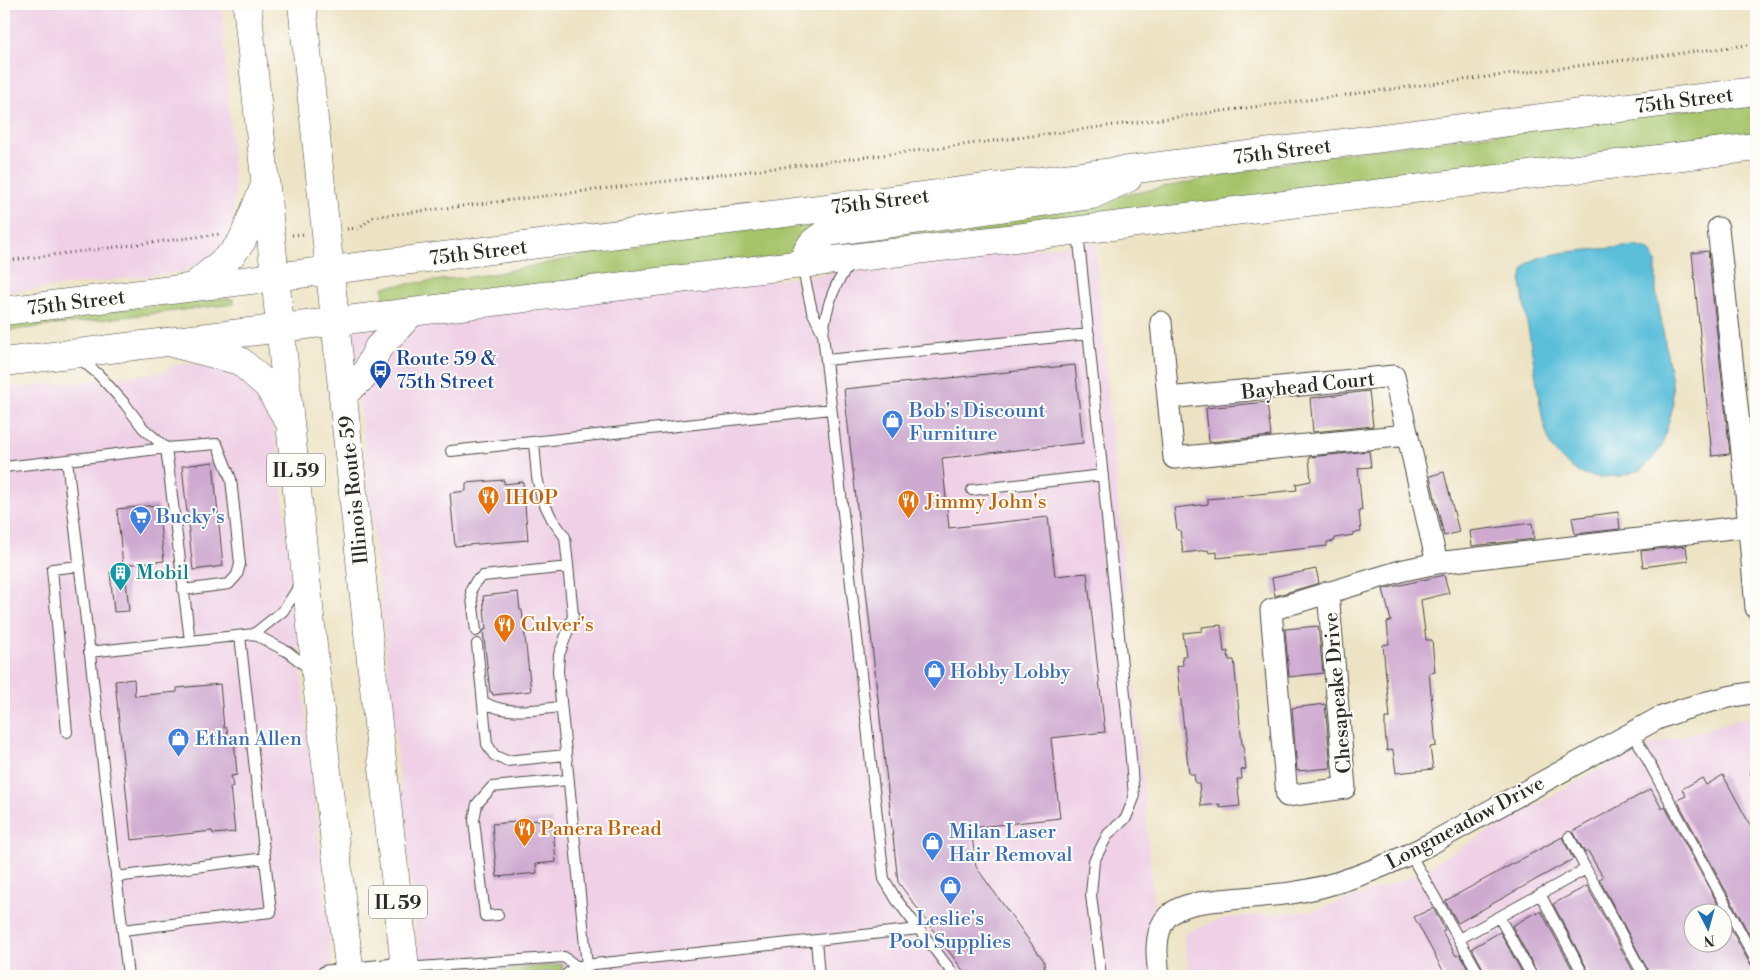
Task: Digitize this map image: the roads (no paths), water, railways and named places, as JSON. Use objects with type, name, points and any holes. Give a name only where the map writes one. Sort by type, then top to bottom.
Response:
[{"type":"main road","name":"IL 59","points":[[247,4],[316,675],[343,975]]},
{"type":"main road","name":"Illinois Route 59","points":[[302,4],[405,972]]},
{"type":"main road","name":"75th Street","points":[[4,311],[1756,91]]},
{"type":"main road","points":[[4,362],[1756,146]]},
{"type":"main road","points":[[801,265],[807,250],[815,239],[829,232],[1092,195],[1150,168]]},
{"type":"main road","points":[[193,287],[232,254],[242,241],[266,181]]},
{"type":"main road","points":[[343,394],[365,375],[378,348],[411,313]]},
{"type":"main road","points":[[168,342],[240,361],[268,386],[291,424]]},
{"type":"street","points":[[1718,228],[1750,470],[1756,608]]},
{"type":"street","points":[[1161,322],[1174,458],[1408,434]]},
{"type":"street","name":"Bayhead Court","points":[[1168,398],[1394,376],[1437,563]]},
{"type":"street","name":"Chesapeake Drive","points":[[1328,592],[1345,788],[1287,796],[1271,610],[1328,592],[1404,570],[1437,563],[1752,525]]},
{"type":"street","name":"Longmeadow Drive","points":[[1159,976],[1158,940],[1165,920],[1181,907],[1200,902],[1292,893],[1326,886],[1366,873],[1410,854],[1657,719],[1684,708],[1734,695],[1756,692]]},
{"type":"street","points":[[343,975],[405,972]]},
{"type":"lane","points":[[1078,231],[1130,734],[1134,798],[1126,818],[1108,834],[1094,861],[1091,896],[1101,976]]},
{"type":"lane","points":[[856,258],[844,270],[835,289],[826,312],[823,334],[884,879],[896,900],[953,976]]},
{"type":"lane","points":[[801,265],[812,311],[823,334]]},
{"type":"lane","points":[[826,360],[1089,334]]},
{"type":"lane","points":[[74,354],[99,375],[143,428],[166,448],[190,641]]},
{"type":"lane","points":[[451,451],[831,409]]},
{"type":"lane","points":[[534,443],[537,477],[542,499],[552,519],[565,537],[573,616],[559,655],[558,671],[581,965],[588,976]]},
{"type":"lane","points":[[4,467],[217,444],[232,479],[240,564],[237,575],[229,584],[184,590]]},
{"type":"lane","points":[[67,460],[128,976]]},
{"type":"lane","points":[[972,490],[1103,475]]},
{"type":"lane","points":[[89,652],[254,634],[283,611],[296,591],[304,564]]},
{"type":"lane","points":[[67,732],[52,569],[79,566]]},
{"type":"lane","points":[[476,631],[471,590],[483,576],[568,567]]},
{"type":"lane","points":[[254,634],[288,652],[316,675]]},
{"type":"lane","points":[[123,930],[271,912],[240,636]]},
{"type":"lane","points":[[477,644],[487,744],[494,755],[506,761],[566,755]]},
{"type":"lane","points":[[484,702],[498,709],[508,710],[561,708]]},
{"type":"lane","points":[[1632,731],[1756,961]]},
{"type":"lane","points":[[498,914],[485,916],[474,820],[477,804],[492,787],[568,780]]},
{"type":"lane","points":[[1569,837],[1644,976]]},
{"type":"lane","points":[[1410,854],[1480,976]]},
{"type":"lane","points":[[116,876],[265,858]]},
{"type":"lane","points":[[1459,939],[1586,869]]},
{"type":"lane","points":[[1540,894],[1584,976]]},
{"type":"lane","points":[[1499,917],[1532,976]]},
{"type":"lane","points":[[565,976],[581,965],[919,929]]},
{"type":"lane","points":[[816,940],[820,976]]},
{"type":"lane","points":[[405,972],[564,957],[581,965]]},
{"type":"water","points":[[1635,246],[1649,250],[1656,261],[1656,291],[1672,382],[1673,406],[1662,446],[1650,462],[1640,470],[1622,476],[1598,477],[1579,473],[1562,460],[1551,447],[1543,422],[1521,283],[1524,268],[1530,262],[1539,258],[1565,252]]},
{"type":"place","name":"Route 59 & 75th Street","points":[[380,389]]},
{"type":"place","name":"Bob's Discount Furniture","points":[[893,440]]},
{"type":"place","name":"IHOP","points":[[489,516]]},
{"type":"place","name":"Jimmy John's","points":[[909,520]]},
{"type":"place","name":"Bucky's","points":[[140,535]]},
{"type":"place","name":"Mobil","points":[[120,591]]},
{"type":"place","name":"Culver's","points":[[505,643]]},
{"type":"place","name":"Hobby Lobby","points":[[934,690]]},
{"type":"place","name":"Ethan Allen","points":[[179,757]]},
{"type":"place","name":"Panera Bread","points":[[524,847]]},
{"type":"place","name":"Milan Laser Hair Removal","points":[[933,862]]},
{"type":"place","name":"Leslie's Pool Supplies","points":[[950,905]]}]
